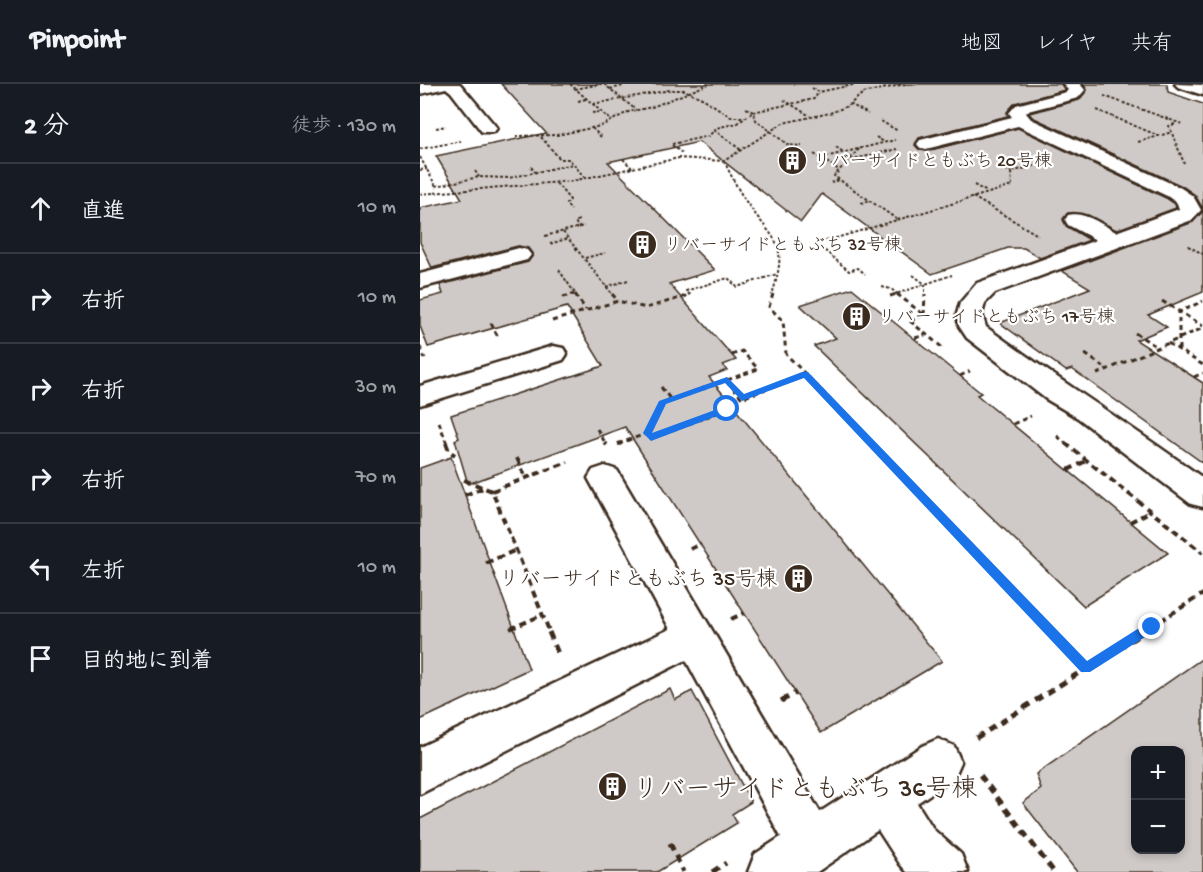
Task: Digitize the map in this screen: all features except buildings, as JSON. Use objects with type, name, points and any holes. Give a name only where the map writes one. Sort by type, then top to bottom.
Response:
[{"type":"street","points":[[420,89],[443,84]]},
{"type":"street","points":[[450,84],[457,89],[488,128]]},
{"type":"street","points":[[1071,84],[1076,88],[1075,93],[1022,108],[1017,113],[1021,120],[1174,192],[1189,204],[1189,212],[986,288],[973,301],[969,312],[969,323],[976,332],[1056,392],[1089,411],[1203,495]]},
{"type":"street","points":[[1184,84],[1203,90]]},
{"type":"street","points":[[926,144],[1021,120]]},
{"type":"street","points":[[1076,220],[1115,241]]},
{"type":"street","points":[[420,281],[519,255]]},
{"type":"street","points":[[420,396],[553,354]]},
{"type":"street","points":[[605,478],[813,846]]},
{"type":"street","points":[[420,771],[694,637]]},
{"type":"street","points":[[773,872],[865,812],[884,796],[949,755]]},
{"type":"street","points":[[884,796],[917,847],[943,872]]},
{"type":"path","points":[[570,84],[613,122]]},
{"type":"path","points":[[566,89],[603,84],[636,111]]},
{"type":"path","points":[[512,135],[541,136],[592,128],[613,122],[628,112],[690,94],[709,84]]},
{"type":"path","points":[[684,154],[672,144],[709,136],[715,129],[738,123],[753,112],[814,99],[819,92],[855,84],[868,92]]},
{"type":"path","points":[[420,194],[556,183],[679,158],[724,161],[783,123],[830,113],[850,104],[863,93],[905,84]]},
{"type":"path","points":[[610,89],[623,86]]},
{"type":"path","points":[[812,88],[819,92]]},
{"type":"path","points":[[593,104],[670,90],[684,90],[704,99],[731,117],[745,117]]},
{"type":"path","points":[[1100,94],[1176,124]]},
{"type":"path","points":[[578,100],[587,99]]},
{"type":"path","points":[[784,100],[811,117]]},
{"type":"path","points":[[850,104],[868,114]]},
{"type":"path","points":[[1090,107],[1159,136]]},
{"type":"path","points":[[746,108],[753,112],[756,120],[789,145],[802,146]]},
{"type":"path","points":[[592,113],[601,112]]},
{"type":"path","points":[[1182,124],[1169,126],[1188,171]]},
{"type":"path","points":[[712,125],[741,150]]},
{"type":"path","points":[[1126,127],[1133,125]]},
{"type":"path","points":[[436,128],[446,126]]},
{"type":"path","points":[[592,128],[601,137]]},
{"type":"path","points":[[541,136],[560,159],[569,159],[585,178]]},
{"type":"path","points":[[876,137],[884,142]]},
{"type":"path","points":[[821,158],[900,139]]},
{"type":"path","points":[[420,148],[466,140]]},
{"type":"path","points":[[836,147],[844,152]]},
{"type":"path","points":[[859,148],[834,176],[898,220]]},
{"type":"path","points":[[846,162],[898,149]]},
{"type":"path","points":[[814,154],[839,170]]},
{"type":"path","points":[[420,157],[439,191]]},
{"type":"path","points":[[622,159],[632,168]]},
{"type":"path","points":[[724,161],[746,202],[776,237],[780,253],[769,307],[783,321],[786,354],[1086,668]]},
{"type":"path","points":[[1001,167],[1011,172],[1048,161]]},
{"type":"path","points":[[436,186],[479,177],[509,178],[573,164]]},
{"type":"path","points":[[531,167],[536,172]]},
{"type":"path","points":[[420,170],[427,169]]},
{"type":"path","points":[[475,171],[479,177]]},
{"type":"path","points":[[865,274],[858,268],[849,271],[816,244],[1012,186],[1011,172]]},
{"type":"path","points":[[831,183],[840,180]]},
{"type":"path","points":[[556,183],[570,200],[566,204],[571,210]]},
{"type":"path","points":[[974,185],[988,193]]},
{"type":"path","points":[[973,197],[1040,236]]},
{"type":"path","points":[[861,203],[870,201]]},
{"type":"path","points":[[579,220],[575,222],[579,228]]},
{"type":"path","points":[[563,232],[618,301],[646,308],[690,294],[686,291],[728,278],[737,287],[777,274]]},
{"type":"path","points":[[1184,244],[1203,254]]},
{"type":"path","points":[[585,258],[605,253]]},
{"type":"path","points":[[559,270],[586,310]]},
{"type":"path","points":[[913,275],[925,284],[924,315]]},
{"type":"path","points":[[606,287],[628,280]]},
{"type":"path","points":[[882,287],[891,289],[924,315]]},
{"type":"path","points":[[563,297],[574,294]]},
{"type":"path","points":[[1162,301],[1203,327]]},
{"type":"path","points":[[1179,312],[1203,301]]},
{"type":"path","points":[[1179,312],[1179,350]]},
{"type":"path","points":[[909,321],[924,315]]},
{"type":"path","points":[[491,323],[498,337]]},
{"type":"path","points":[[1013,424],[1032,416],[1022,407],[1203,327]]},
{"type":"path","points":[[1135,333],[1158,347]]},
{"type":"path","points":[[915,338],[926,334]]},
{"type":"path","points":[[1168,343],[1203,365]]},
{"type":"path","points":[[420,347],[425,359]]},
{"type":"path","points":[[727,409],[651,438],[648,433],[663,403],[758,369],[742,351],[732,355]]},
{"type":"path","points":[[1085,354],[1108,370]]},
{"type":"path","points":[[960,376],[971,371]]},
{"type":"path","points":[[1194,377],[1203,373]]},
{"type":"path","points":[[727,380],[742,398],[805,374]]},
{"type":"path","points":[[661,387],[671,400]]},
{"type":"path","points":[[1050,430],[1203,553]]},
{"type":"path","points":[[517,458],[526,478]]},
{"type":"path","points":[[1068,470],[1088,460]]},
{"type":"path","points":[[464,480],[492,491],[559,658]]},
{"type":"path","points":[[465,495],[484,488]]},
{"type":"path","points":[[1130,522],[1151,511]]},
{"type":"path","points":[[486,563],[516,550]]},
{"type":"path","points":[[1054,872],[949,755],[1203,594]]},
{"type":"path","points":[[510,629],[542,615]]},
{"type":"path","points":[[670,843],[683,872]]},
{"type":"place","name":"リバーサイドともぶち 20号棟","points":[[792,160]]},
{"type":"place","name":"リバーサイドともぶち 32号棟","points":[[643,244]]},
{"type":"place","name":"リバーサイドともぶち 17号棟","points":[[857,316]]},
{"type":"place","name":"リバーサイドともぶち 35号棟","points":[[798,578]]},
{"type":"place","name":"リバーサイドともぶち 36号棟","points":[[612,787]]},
{"type":"route","points":[[727,409],[651,438],[648,433],[663,403],[727,380],[742,398],[805,374],[1086,668],[1152,627]]}]
